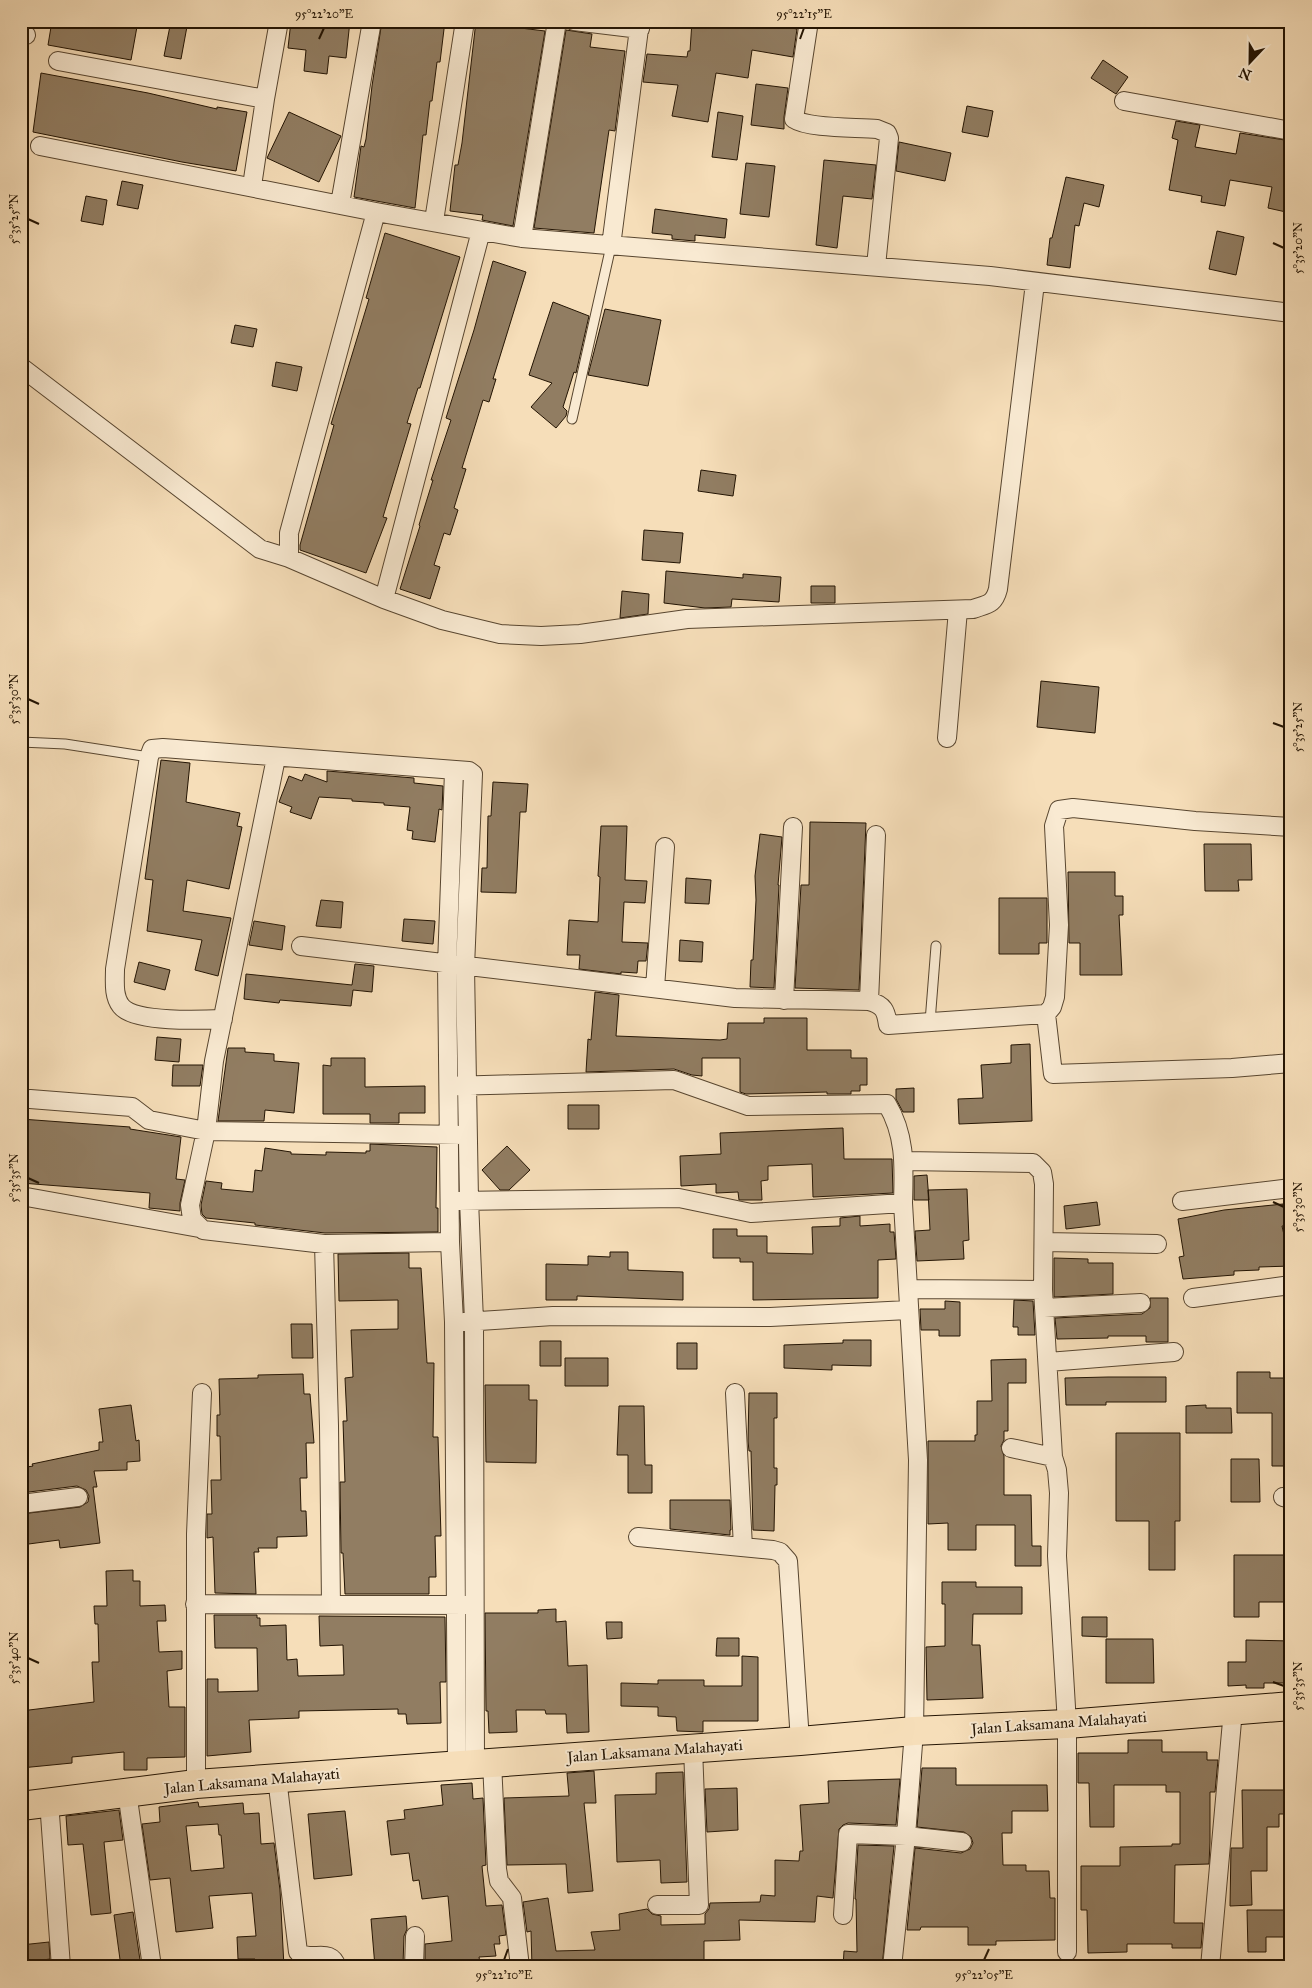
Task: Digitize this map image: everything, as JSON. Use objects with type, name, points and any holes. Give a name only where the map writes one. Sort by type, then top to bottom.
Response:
[{"type":"highway","name":"Jalan Laksamana Malahayati","points":[[21,1806],[196,1784],[800,1741],[914,1731],[1067,1724],[1291,1706]]},
{"type":"street","points":[[252,186],[279,21]]},
{"type":"street","points":[[340,204],[372,21]]},
{"type":"street","points":[[434,221],[465,21]]},
{"type":"street","points":[[522,238],[557,21]]},
{"type":"street","points":[[574,21],[640,25],[611,246]]},
{"type":"street","points":[[809,21],[794,119],[812,125],[877,129],[887,133],[889,138],[876,266]]},
{"type":"street","points":[[58,61],[265,99]]},
{"type":"street","points":[[1124,101],[1291,131]]},
{"type":"street","points":[[40,146],[252,186],[376,212],[522,238],[990,276],[1291,313]]},
{"type":"street","points":[[288,558],[289,533],[376,212]]},
{"type":"street","points":[[384,598],[481,232]]},
{"type":"street","points":[[21,367],[260,549],[288,558],[442,620],[500,634],[541,636],[580,634],[687,619],[973,609],[992,602],[998,589],[1035,283]]},
{"type":"street","points":[[946,738],[958,610]]},
{"type":"street","points":[[223,1019],[187,1021],[131,1013],[120,1005],[115,991],[115,969],[148,757],[152,750],[163,748],[454,771],[458,1086],[467,1135],[474,1321],[475,1763]]},
{"type":"street","points":[[199,1228],[192,1219],[190,1205],[206,1131],[214,1061],[276,758]]},
{"type":"street","points":[[300,946],[734,998],[869,1002],[884,1008],[888,1025],[1046,1014],[1052,1007],[1055,997],[1058,925],[1054,826],[1059,810],[1073,808],[1195,821],[1291,827]]},
{"type":"street","points":[[784,1000],[793,827]]},
{"type":"street","points":[[869,1002],[876,835]]},
{"type":"street","points":[[654,988],[665,847]]},
{"type":"street","points":[[1046,1014],[1053,1074],[1232,1068],[1291,1063]]},
{"type":"street","points":[[458,1086],[674,1080],[748,1106],[887,1104],[899,1127],[904,1161],[903,1203],[908,1310],[918,1460],[914,1731],[906,1836],[892,1967]]},
{"type":"street","points":[[458,1086],[450,1135],[450,1242],[454,1322],[456,1605],[475,1763],[499,1881],[512,1898],[520,1967]]},
{"type":"street","points":[[30,1099],[132,1107],[149,1120],[206,1131],[467,1135]]},
{"type":"street","points":[[904,1161],[1033,1163],[1042,1172],[1044,1184],[1043,1290],[1053,1457],[1058,1478],[1057,1556],[1067,1724],[1067,1952]]},
{"type":"street","points":[[1182,1201],[1291,1188]]},
{"type":"street","points":[[21,1196],[203,1230],[324,1244],[450,1242]]},
{"type":"street","points":[[451,1201],[679,1198],[751,1213],[903,1203]]},
{"type":"street","points":[[1044,1242],[1157,1244]]},
{"type":"street","points":[[324,1244],[331,1605]]},
{"type":"street","points":[[1193,1298],[1291,1285]]},
{"type":"street","points":[[908,1288],[1043,1290]]},
{"type":"street","points":[[1044,1308],[1141,1303]]},
{"type":"street","points":[[454,1322],[553,1316],[770,1317],[908,1310]]},
{"type":"street","points":[[1048,1362],[1174,1352]]},
{"type":"street","points":[[196,1784],[195,1604],[202,1393]]},
{"type":"street","points":[[735,1393],[743,1547]]},
{"type":"street","points":[[1011,1448],[1053,1457]]},
{"type":"street","points":[[21,1504],[78,1497]]},
{"type":"street","points":[[638,1537],[780,1552],[788,1561],[800,1741]]},
{"type":"street","points":[[195,1604],[476,1605]]},
{"type":"street","points":[[1210,1967],[1233,1710]]},
{"type":"street","points":[[658,1905],[698,1904],[693,1748]]},
{"type":"street","points":[[277,1778],[298,1952],[304,1956],[330,1956],[337,1967]]},
{"type":"street","points":[[127,1792],[152,1967]]},
{"type":"street","points":[[49,1802],[61,1967]]},
{"type":"street","points":[[842,1915],[848,1834],[906,1836],[962,1842]]},
{"type":"street","points":[[414,1967],[415,1936]]},
{"type":"lane","points":[[572,419],[611,246]]},
{"type":"lane","points":[[21,742],[64,744],[148,757]]},
{"type":"lane","points":[[930,1022],[936,946]]},
{"type":"building","points":[[52,21],[138,21],[131,60],[48,45]]},
{"type":"building","points":[[171,21],[188,21],[181,59],[164,56]]},
{"type":"building","points":[[291,21],[350,21],[346,58],[329,56],[327,74],[304,71],[306,50],[288,48]]},
{"type":"building","points":[[382,21],[445,21],[440,62],[437,62],[426,135],[423,135],[415,208],[354,197],[361,146],[364,147],[366,139]]},
{"type":"building","points":[[476,21],[505,21],[504,26],[545,31],[513,226],[482,220],[483,215],[450,211],[455,165],[458,165],[462,143]]},
{"type":"building","points":[[692,21],[727,23],[727,21],[755,21],[797,29],[793,57],[752,50],[748,78],[716,73],[708,122],[672,116],[678,85],[643,82],[647,54],[687,57],[688,51],[690,51]]},
{"type":"building","points":[[566,30],[592,34],[590,47],[625,51],[615,131],[609,130],[594,233],[534,228]]},
{"type":"building","points":[[1103,60],[1128,77],[1116,94],[1091,78]]},
{"type":"building","points":[[41,73],[148,93],[217,109],[217,107],[247,112],[236,171],[33,132]]},
{"type":"building","points":[[756,84],[788,88],[784,129],[751,125]]},
{"type":"building","points":[[967,106],[993,111],[988,137],[962,132]]},
{"type":"building","points":[[289,112],[341,136],[319,182],[267,158]]},
{"type":"building","points":[[718,112],[743,116],[737,160],[712,157]]},
{"type":"building","points":[[1176,121],[1200,125],[1195,147],[1236,154],[1240,133],[1291,141],[1291,188],[1286,212],[1268,208],[1272,187],[1230,180],[1225,206],[1201,202],[1202,196],[1169,190],[1178,140],[1172,138]]},
{"type":"building","points":[[899,142],[951,153],[945,181],[896,171]]},
{"type":"building","points":[[824,160],[876,165],[872,199],[843,196],[837,248],[816,245]]},
{"type":"building","points":[[746,163],[775,166],[769,217],[740,214]]},
{"type":"building","points":[[1066,177],[1104,185],[1099,207],[1084,203],[1079,226],[1075,225],[1070,268],[1047,265],[1050,238],[1052,238]]},
{"type":"building","points":[[122,181],[143,185],[138,209],[117,205]]},
{"type":"building","points":[[86,196],[107,200],[103,225],[81,221]]},
{"type":"building","points":[[655,209],[727,219],[725,238],[695,235],[695,241],[672,239],[672,235],[652,233]]},
{"type":"building","points":[[1217,231],[1244,237],[1236,275],[1209,269]]},
{"type":"building","points":[[385,233],[460,257],[420,388],[418,388],[407,423],[411,424],[383,517],[387,518],[366,573],[300,550],[300,545],[334,425],[331,424],[369,299],[366,298]]},
{"type":"building","points":[[493,261],[526,272],[493,379],[496,379],[489,402],[483,400],[462,468],[466,469],[454,508],[458,510],[450,535],[444,533],[434,565],[440,567],[430,599],[400,589],[420,526],[433,480],[431,480],[451,420],[446,418],[474,330]]},
{"type":"building","points":[[553,302],[589,316],[576,373],[574,372],[563,407],[567,411],[566,416],[556,428],[531,407],[552,383],[529,375]]},
{"type":"building","points":[[605,309],[661,320],[648,386],[588,375]]},
{"type":"building","points":[[235,325],[257,329],[253,347],[231,343]]},
{"type":"building","points":[[276,362],[302,367],[297,391],[272,386]]},
{"type":"building","points":[[701,470],[736,475],[733,496],[698,491]]},
{"type":"building","points":[[644,530],[683,533],[680,563],[642,560]]},
{"type":"building","points":[[666,571],[743,578],[743,574],[781,577],[779,602],[732,599],[731,607],[705,608],[664,603]]},
{"type":"building","points":[[811,586],[835,586],[835,603],[811,603]]},
{"type":"building","points":[[622,591],[649,594],[648,614],[620,618]]},
{"type":"building","points":[[1041,681],[1099,687],[1095,733],[1037,727]]},
{"type":"building","points":[[161,760],[190,763],[186,802],[240,813],[237,826],[242,827],[229,889],[187,880],[183,911],[231,918],[218,976],[195,970],[202,940],[147,931],[153,880],[145,879]]},
{"type":"building","points":[[327,771],[414,778],[414,783],[443,786],[442,810],[439,809],[435,842],[412,839],[413,831],[407,830],[410,807],[352,801],[352,799],[319,797],[311,819],[290,812],[292,807],[279,802],[289,776],[302,781],[305,774],[327,782]]},
{"type":"building","points":[[493,782],[528,784],[526,812],[520,812],[516,893],[481,892],[482,868],[487,868],[488,816],[491,816]]},
{"type":"building","points":[[810,822],[866,823],[859,990],[795,988],[801,885],[809,885]]},
{"type":"building","points":[[601,826],[627,826],[625,880],[647,881],[645,903],[624,902],[622,942],[648,943],[646,961],[638,961],[637,973],[621,972],[621,974],[579,969],[580,955],[567,955],[569,920],[598,922]]},
{"type":"building","points":[[760,834],[782,837],[774,988],[750,987],[756,900],[755,876]]},
{"type":"building","points":[[1204,844],[1251,844],[1252,880],[1238,880],[1239,891],[1205,891]]},
{"type":"building","points":[[1068,872],[1115,872],[1115,896],[1123,896],[1123,915],[1119,915],[1122,975],[1080,975],[1080,943],[1069,943]]},
{"type":"building","points":[[686,878],[711,880],[709,904],[685,903]]},
{"type":"building","points":[[999,898],[1047,898],[1047,943],[1039,943],[1039,954],[999,954]]},
{"type":"building","points":[[321,900],[343,902],[341,928],[316,926]]},
{"type":"building","points":[[404,919],[435,921],[433,944],[402,941]]},
{"type":"building","points":[[254,921],[285,926],[282,950],[249,945]]},
{"type":"building","points":[[680,940],[703,942],[702,962],[679,961]]},
{"type":"building","points":[[139,962],[170,970],[165,990],[134,982]]},
{"type":"building","points":[[355,964],[374,966],[372,992],[353,990],[351,1006],[280,1000],[279,1003],[244,999],[246,974],[352,985]]},
{"type":"building","points":[[595,992],[619,995],[616,1036],[720,1040],[727,1039],[728,1023],[764,1023],[764,1018],[807,1018],[807,1050],[851,1050],[851,1058],[867,1058],[867,1085],[860,1085],[860,1091],[851,1091],[851,1094],[827,1094],[827,1092],[746,1094],[740,1092],[740,1058],[702,1058],[702,1076],[674,1069],[586,1072],[588,1039],[591,1040]]},
{"type":"building","points":[[157,1037],[181,1039],[179,1062],[155,1060]]},
{"type":"building","points":[[1030,1044],[1032,1121],[959,1124],[958,1099],[983,1098],[981,1065],[1011,1063],[1011,1045]]},
{"type":"building","points":[[228,1048],[245,1048],[245,1052],[274,1054],[274,1061],[299,1063],[294,1113],[265,1110],[264,1121],[218,1121]]},
{"type":"building","points":[[331,1058],[365,1058],[365,1087],[425,1086],[425,1113],[399,1113],[399,1123],[370,1123],[370,1114],[323,1114],[323,1065],[331,1066]]},
{"type":"building","points":[[173,1065],[203,1065],[200,1086],[172,1086]]},
{"type":"building","points":[[914,1088],[914,1112],[903,1112],[896,1099],[896,1089]]},
{"type":"building","points":[[568,1105],[599,1105],[599,1129],[568,1129]]},
{"type":"building","points":[[21,1119],[130,1127],[130,1129],[181,1137],[176,1179],[185,1180],[180,1211],[149,1208],[150,1193],[21,1183]]},
{"type":"building","points":[[843,1128],[844,1159],[892,1159],[893,1193],[813,1197],[812,1164],[768,1166],[768,1180],[761,1181],[762,1200],[739,1200],[738,1192],[716,1193],[716,1184],[681,1186],[680,1156],[721,1154],[720,1133]]},
{"type":"building","points":[[370,1144],[437,1147],[436,1208],[438,1208],[438,1232],[325,1233],[206,1218],[202,1214],[201,1205],[206,1181],[222,1183],[221,1189],[253,1192],[255,1170],[262,1171],[265,1148],[291,1152],[291,1154],[326,1155],[326,1152],[366,1153],[366,1151],[370,1151]]},
{"type":"building","points":[[507,1146],[530,1170],[509,1190],[500,1190],[482,1170]]},
{"type":"building","points":[[927,1175],[929,1200],[914,1200],[914,1176]]},
{"type":"building","points":[[967,1189],[969,1240],[963,1241],[964,1259],[917,1261],[915,1231],[930,1230],[928,1190]]},
{"type":"building","points":[[1097,1202],[1100,1225],[1066,1229],[1064,1206]]},
{"type":"building","points":[[1283,1204],[1286,1226],[1282,1226],[1291,1266],[1259,1267],[1259,1270],[1234,1271],[1234,1275],[1183,1279],[1179,1257],[1184,1256],[1178,1219],[1224,1210]]},
{"type":"building","points":[[860,1216],[860,1226],[890,1224],[890,1232],[894,1232],[896,1259],[878,1260],[878,1298],[753,1300],[753,1262],[740,1262],[740,1258],[713,1258],[713,1229],[737,1229],[737,1236],[767,1236],[767,1253],[813,1254],[812,1227],[840,1226],[840,1218]]},
{"type":"building","points":[[610,1252],[628,1252],[628,1270],[683,1272],[683,1300],[577,1296],[577,1300],[546,1300],[546,1264],[588,1265],[588,1256],[610,1257]]},
{"type":"building","points":[[409,1253],[409,1268],[421,1268],[427,1363],[434,1363],[433,1437],[438,1437],[441,1536],[435,1536],[436,1577],[429,1577],[429,1594],[345,1594],[343,1553],[341,1553],[340,1482],[345,1482],[343,1421],[347,1421],[345,1378],[353,1377],[351,1330],[398,1329],[398,1300],[339,1301],[338,1254]]},
{"type":"building","points":[[1054,1258],[1088,1259],[1088,1263],[1113,1263],[1113,1294],[1054,1297]]},
{"type":"building","points":[[1150,1298],[1168,1298],[1168,1342],[1146,1342],[1146,1336],[1057,1339],[1055,1318],[1142,1314],[1150,1308]]},
{"type":"building","points":[[1014,1300],[1033,1301],[1035,1335],[1018,1335],[1018,1327],[1013,1327]]},
{"type":"building","points":[[945,1301],[960,1302],[960,1336],[939,1336],[939,1330],[921,1330],[920,1309],[945,1309]]},
{"type":"building","points":[[291,1324],[312,1324],[313,1358],[292,1358]]},
{"type":"building","points":[[843,1340],[871,1340],[871,1366],[832,1365],[832,1370],[784,1368],[784,1345],[843,1343]]},
{"type":"building","points":[[540,1341],[561,1341],[561,1366],[540,1366]]},
{"type":"building","points":[[677,1343],[697,1343],[697,1369],[677,1369]]},
{"type":"building","points":[[565,1358],[608,1358],[608,1386],[565,1386]]},
{"type":"building","points":[[1026,1359],[1026,1383],[1008,1383],[1008,1431],[1004,1431],[1004,1440],[1001,1446],[1004,1456],[1004,1495],[1031,1495],[1032,1546],[1041,1546],[1041,1566],[1015,1566],[1015,1525],[976,1525],[976,1550],[948,1550],[948,1523],[928,1524],[928,1441],[975,1441],[975,1435],[977,1435],[977,1401],[992,1401],[991,1360]]},
{"type":"building","points":[[1237,1372],[1270,1372],[1270,1378],[1291,1378],[1291,1466],[1272,1466],[1272,1413],[1237,1413]]},
{"type":"building","points":[[303,1374],[304,1394],[310,1394],[314,1443],[306,1443],[307,1478],[300,1478],[301,1511],[306,1511],[307,1536],[277,1537],[277,1548],[258,1548],[259,1552],[254,1552],[256,1594],[215,1593],[213,1537],[207,1538],[207,1514],[212,1514],[211,1480],[221,1480],[220,1436],[217,1436],[217,1415],[220,1415],[219,1379],[258,1378],[258,1375]]},
{"type":"building","points":[[1166,1377],[1166,1402],[1106,1402],[1106,1405],[1066,1405],[1065,1378]]},
{"type":"building","points":[[485,1385],[529,1385],[529,1400],[537,1400],[536,1463],[486,1462]]},
{"type":"building","points":[[749,1393],[777,1393],[777,1418],[774,1418],[774,1468],[777,1468],[777,1485],[775,1485],[774,1531],[753,1530],[751,1451],[749,1451],[748,1441]]},
{"type":"building","points":[[131,1405],[136,1441],[139,1440],[140,1461],[127,1462],[127,1470],[94,1471],[97,1487],[93,1487],[100,1543],[60,1548],[59,1540],[21,1545],[21,1514],[80,1507],[88,1502],[89,1496],[86,1490],[77,1486],[21,1493],[21,1468],[99,1450],[99,1442],[103,1442],[99,1409]]},
{"type":"building","points":[[1206,1405],[1206,1408],[1231,1408],[1232,1433],[1186,1433],[1186,1406]]},
{"type":"building","points":[[619,1406],[644,1406],[645,1465],[652,1465],[652,1493],[628,1493],[628,1455],[617,1455]]},
{"type":"building","points":[[1116,1433],[1180,1433],[1180,1521],[1175,1521],[1175,1570],[1149,1570],[1149,1521],[1116,1521]]},
{"type":"building","points":[[1231,1459],[1259,1459],[1260,1502],[1231,1502]]},
{"type":"building","points":[[670,1500],[730,1500],[730,1535],[670,1529]]},
{"type":"building","points":[[1234,1555],[1291,1555],[1291,1602],[1259,1602],[1259,1617],[1234,1617]]},
{"type":"building","points":[[133,1570],[133,1581],[140,1581],[140,1606],[165,1605],[166,1621],[157,1621],[159,1652],[182,1651],[182,1669],[167,1671],[169,1707],[185,1707],[185,1757],[147,1758],[147,1770],[124,1770],[124,1752],[72,1757],[72,1763],[21,1768],[21,1711],[94,1702],[92,1662],[99,1662],[98,1624],[95,1624],[94,1606],[107,1606],[106,1571]]},
{"type":"building","points":[[942,1582],[976,1582],[976,1587],[1022,1587],[1022,1614],[973,1614],[972,1645],[980,1645],[983,1698],[927,1700],[926,1647],[945,1646],[945,1604],[942,1604]]},
{"type":"building","points":[[556,1609],[556,1622],[566,1621],[568,1666],[587,1665],[589,1732],[567,1733],[566,1714],[546,1714],[545,1710],[516,1710],[517,1732],[489,1733],[488,1711],[486,1711],[485,1613],[538,1613],[538,1610]]},
{"type":"building","points":[[214,1615],[257,1615],[257,1618],[260,1618],[260,1626],[286,1625],[287,1660],[297,1659],[298,1676],[344,1675],[343,1645],[320,1646],[319,1616],[445,1617],[446,1682],[440,1682],[441,1723],[407,1724],[406,1714],[398,1714],[398,1709],[299,1711],[299,1718],[249,1720],[251,1752],[207,1756],[207,1679],[218,1679],[218,1692],[258,1691],[257,1648],[215,1648]]},
{"type":"building","points":[[1082,1617],[1107,1617],[1107,1637],[1082,1636]]},
{"type":"building","points":[[606,1622],[622,1622],[622,1638],[607,1639]]},
{"type":"building","points":[[717,1638],[739,1638],[739,1656],[716,1656]]},
{"type":"building","points":[[1106,1639],[1153,1639],[1154,1683],[1106,1683]]},
{"type":"building","points":[[1246,1640],[1291,1641],[1291,1683],[1264,1683],[1264,1688],[1246,1688],[1246,1685],[1228,1686],[1228,1662],[1246,1662]]},
{"type":"building","points":[[742,1656],[758,1657],[758,1721],[703,1721],[703,1732],[677,1731],[676,1717],[658,1716],[658,1707],[621,1706],[621,1683],[658,1684],[658,1680],[704,1680],[704,1686],[742,1686]]},
{"type":"building","points":[[1128,1740],[1162,1740],[1162,1752],[1207,1752],[1207,1760],[1218,1760],[1215,1792],[1210,1792],[1209,1864],[1175,1865],[1174,1923],[1203,1923],[1201,1948],[1172,1948],[1172,1944],[1127,1944],[1127,1952],[1088,1953],[1087,1910],[1081,1910],[1081,1866],[1120,1866],[1120,1847],[1172,1846],[1172,1844],[1180,1844],[1180,1792],[1166,1792],[1166,1785],[1114,1785],[1114,1827],[1090,1827],[1089,1783],[1078,1783],[1078,1753],[1128,1753]]},
{"type":"building","points":[[922,1768],[956,1768],[956,1785],[1047,1785],[1048,1811],[1012,1811],[1012,1833],[1002,1833],[1003,1865],[1026,1865],[1026,1871],[1049,1871],[1050,1898],[1055,1898],[1055,1940],[996,1941],[996,1945],[968,1945],[968,1927],[921,1927],[920,1930],[907,1930],[915,1848],[961,1853],[970,1849],[973,1843],[971,1837],[964,1832],[917,1827]]},
{"type":"building","points":[[594,1771],[596,1803],[584,1803],[593,1891],[568,1893],[566,1864],[507,1865],[504,1798],[569,1796],[567,1773]]},
{"type":"building","points":[[683,1772],[687,1882],[661,1883],[660,1860],[617,1862],[615,1795],[656,1794],[656,1773]]},
{"type":"building","points":[[900,1779],[896,1825],[848,1823],[839,1829],[833,1898],[817,1896],[815,1922],[739,1920],[740,1940],[704,1941],[704,1967],[532,1967],[531,1931],[527,1932],[523,1902],[548,1898],[556,1951],[595,1950],[591,1932],[620,1930],[619,1914],[647,1909],[652,1914],[661,1916],[661,1925],[705,1924],[705,1914],[709,1909],[710,1903],[760,1902],[761,1895],[775,1896],[775,1860],[799,1861],[800,1851],[803,1851],[800,1805],[829,1803],[828,1781]]},
{"type":"building","points":[[472,1783],[473,1799],[483,1798],[486,1865],[482,1866],[486,1906],[502,1905],[506,1935],[499,1936],[500,1944],[494,1944],[496,1956],[479,1957],[480,1963],[455,1965],[455,1967],[425,1967],[425,1944],[452,1941],[448,1896],[422,1899],[419,1880],[413,1881],[409,1853],[391,1855],[387,1821],[405,1819],[404,1810],[443,1805],[441,1785]]},
{"type":"building","points":[[737,1788],[738,1830],[707,1832],[705,1789]]},
{"type":"building","points":[[1242,1790],[1291,1790],[1291,1814],[1279,1814],[1279,1827],[1267,1827],[1267,1871],[1251,1871],[1252,1905],[1230,1906],[1231,1848],[1243,1848]]},
{"type":"building","points":[[198,1802],[199,1807],[243,1803],[244,1814],[259,1813],[261,1844],[274,1843],[280,1890],[284,1967],[256,1967],[255,1959],[238,1959],[237,1937],[256,1936],[252,1893],[209,1896],[213,1928],[176,1932],[170,1878],[150,1880],[142,1824],[160,1822],[159,1807]],"holes":[[[218,1824],[219,1835],[221,1835],[224,1868],[191,1871],[186,1826]]]},
{"type":"building","points":[[119,1810],[123,1840],[104,1842],[111,1913],[91,1915],[83,1844],[68,1845],[66,1816]]},
{"type":"building","points":[[345,1811],[352,1875],[314,1879],[308,1814]]},
{"type":"building","points":[[858,1845],[894,1846],[882,1967],[843,1967],[844,1951],[857,1952],[855,1899]]},
{"type":"building","points":[[1247,1910],[1291,1910],[1291,1937],[1266,1937],[1266,1952],[1248,1952]]},
{"type":"building","points":[[133,1912],[141,1967],[121,1967],[114,1915]]},
{"type":"building","points":[[406,1916],[407,1929],[404,1936],[403,1964],[375,1967],[371,1919]]},
{"type":"building","points":[[49,1942],[50,1959],[21,1963],[21,1945]]}]
